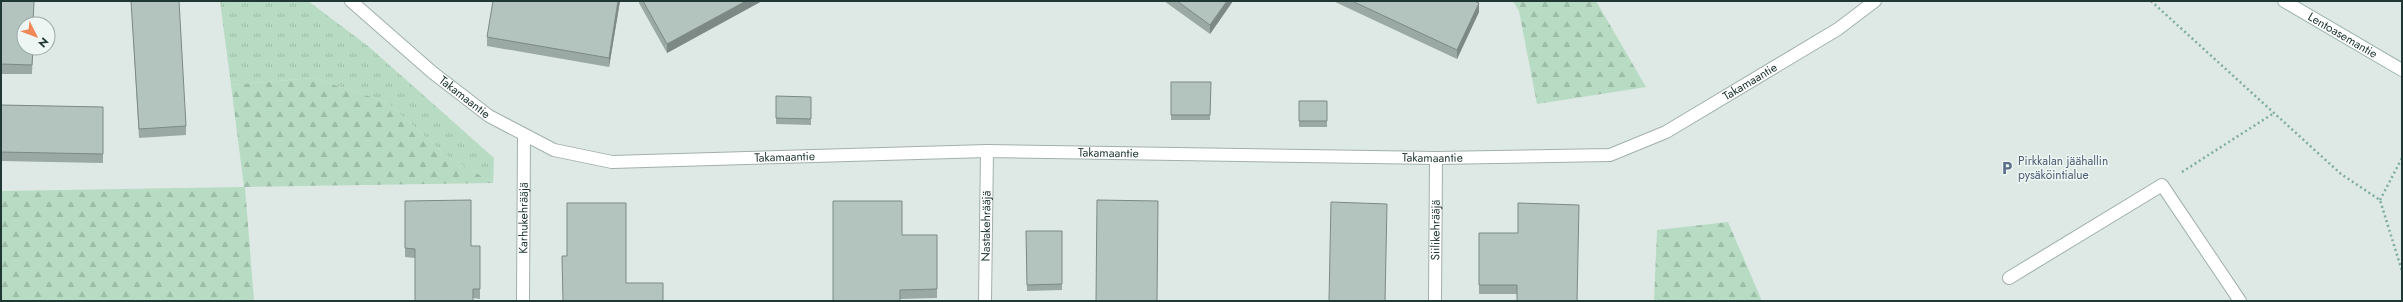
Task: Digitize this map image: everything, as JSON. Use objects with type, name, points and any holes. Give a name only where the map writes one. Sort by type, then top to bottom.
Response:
[{"type":"street","name":"Takamaantie","points":[[351,1],[432,72],[489,116],[524,136],[554,150],[612,162],[987,151],[1436,158],[1610,155],[1666,132],[1838,29],[1875,1]]},
{"type":"street","name":"Lentoasemantie","points":[[2284,1],[2402,70]]},
{"type":"street","name":"Karhukehrääjä","points":[[523,301],[524,136]]},
{"type":"street","name":"Nastakehrääjä","points":[[985,301],[987,151]]},
{"type":"street","name":"Siilikehrääjä","points":[[1435,301],[1436,158]]},
{"type":"street","points":[[2009,278],[2162,185],[2240,301]]},
{"type":"path","points":[[2151,1],[2341,174],[2380,200],[2402,271]]},
{"type":"path","points":[[2162,185],[2274,113]]},
{"type":"path","points":[[2380,200],[2402,158]]},
{"type":"green space","points":[[220,1],[308,1],[368,46],[494,158],[493,183],[444,154],[387,102],[313,78],[231,85]]},
{"type":"green space","points":[[1513,1],[1596,1],[1646,87],[1537,104],[1519,11]]},
{"type":"green space","points":[[313,78],[387,102],[444,154],[493,183],[245,187],[254,301],[1,301],[1,191],[244,187],[231,85]]},
{"type":"green space","points":[[1728,222],[1762,301],[1654,301],[1657,230]]},
{"type":"building","points":[[1,1],[34,1],[33,16],[16,16],[16,56],[33,56],[32,65],[1,64]]},
{"type":"building","points":[[131,1],[179,1],[186,126],[139,129]]},
{"type":"building","points":[[493,1],[618,1],[609,58],[487,37]]},
{"type":"building","points":[[643,1],[746,1],[667,44]]},
{"type":"building","points":[[1177,1],[1227,1],[1210,25]]},
{"type":"building","points":[[1352,1],[1474,1],[1479,3],[1457,50]]},
{"type":"building","points":[[1171,82],[1211,82],[1210,115],[1171,115]]},
{"type":"building","points":[[776,96],[811,97],[811,119],[776,118]]},
{"type":"building","points":[[1299,101],[1327,101],[1327,121],[1299,121]]},
{"type":"building","points":[[1,105],[103,107],[103,154],[1,152]]},
{"type":"building","points":[[471,200],[471,246],[480,246],[480,289],[473,289],[473,301],[415,301],[415,249],[405,248],[405,201]]},
{"type":"building","points":[[1097,200],[1158,201],[1157,301],[1096,301]]},
{"type":"building","points":[[833,201],[902,201],[902,235],[937,235],[937,289],[900,290],[900,301],[833,301]]},
{"type":"building","points":[[1331,202],[1387,204],[1385,301],[1329,301]]},
{"type":"building","points":[[567,203],[626,203],[626,283],[663,283],[663,301],[563,301],[562,256],[567,256]]},
{"type":"building","points":[[1518,203],[1579,205],[1577,301],[1517,301],[1517,285],[1479,285],[1479,233],[1518,233]]},
{"type":"building","points":[[1026,231],[1062,231],[1062,284],[1027,285]]},
{"type":"place","name":"Pirkkalan jäähallin pysäköintialue","points":[[2007,168]]}]
